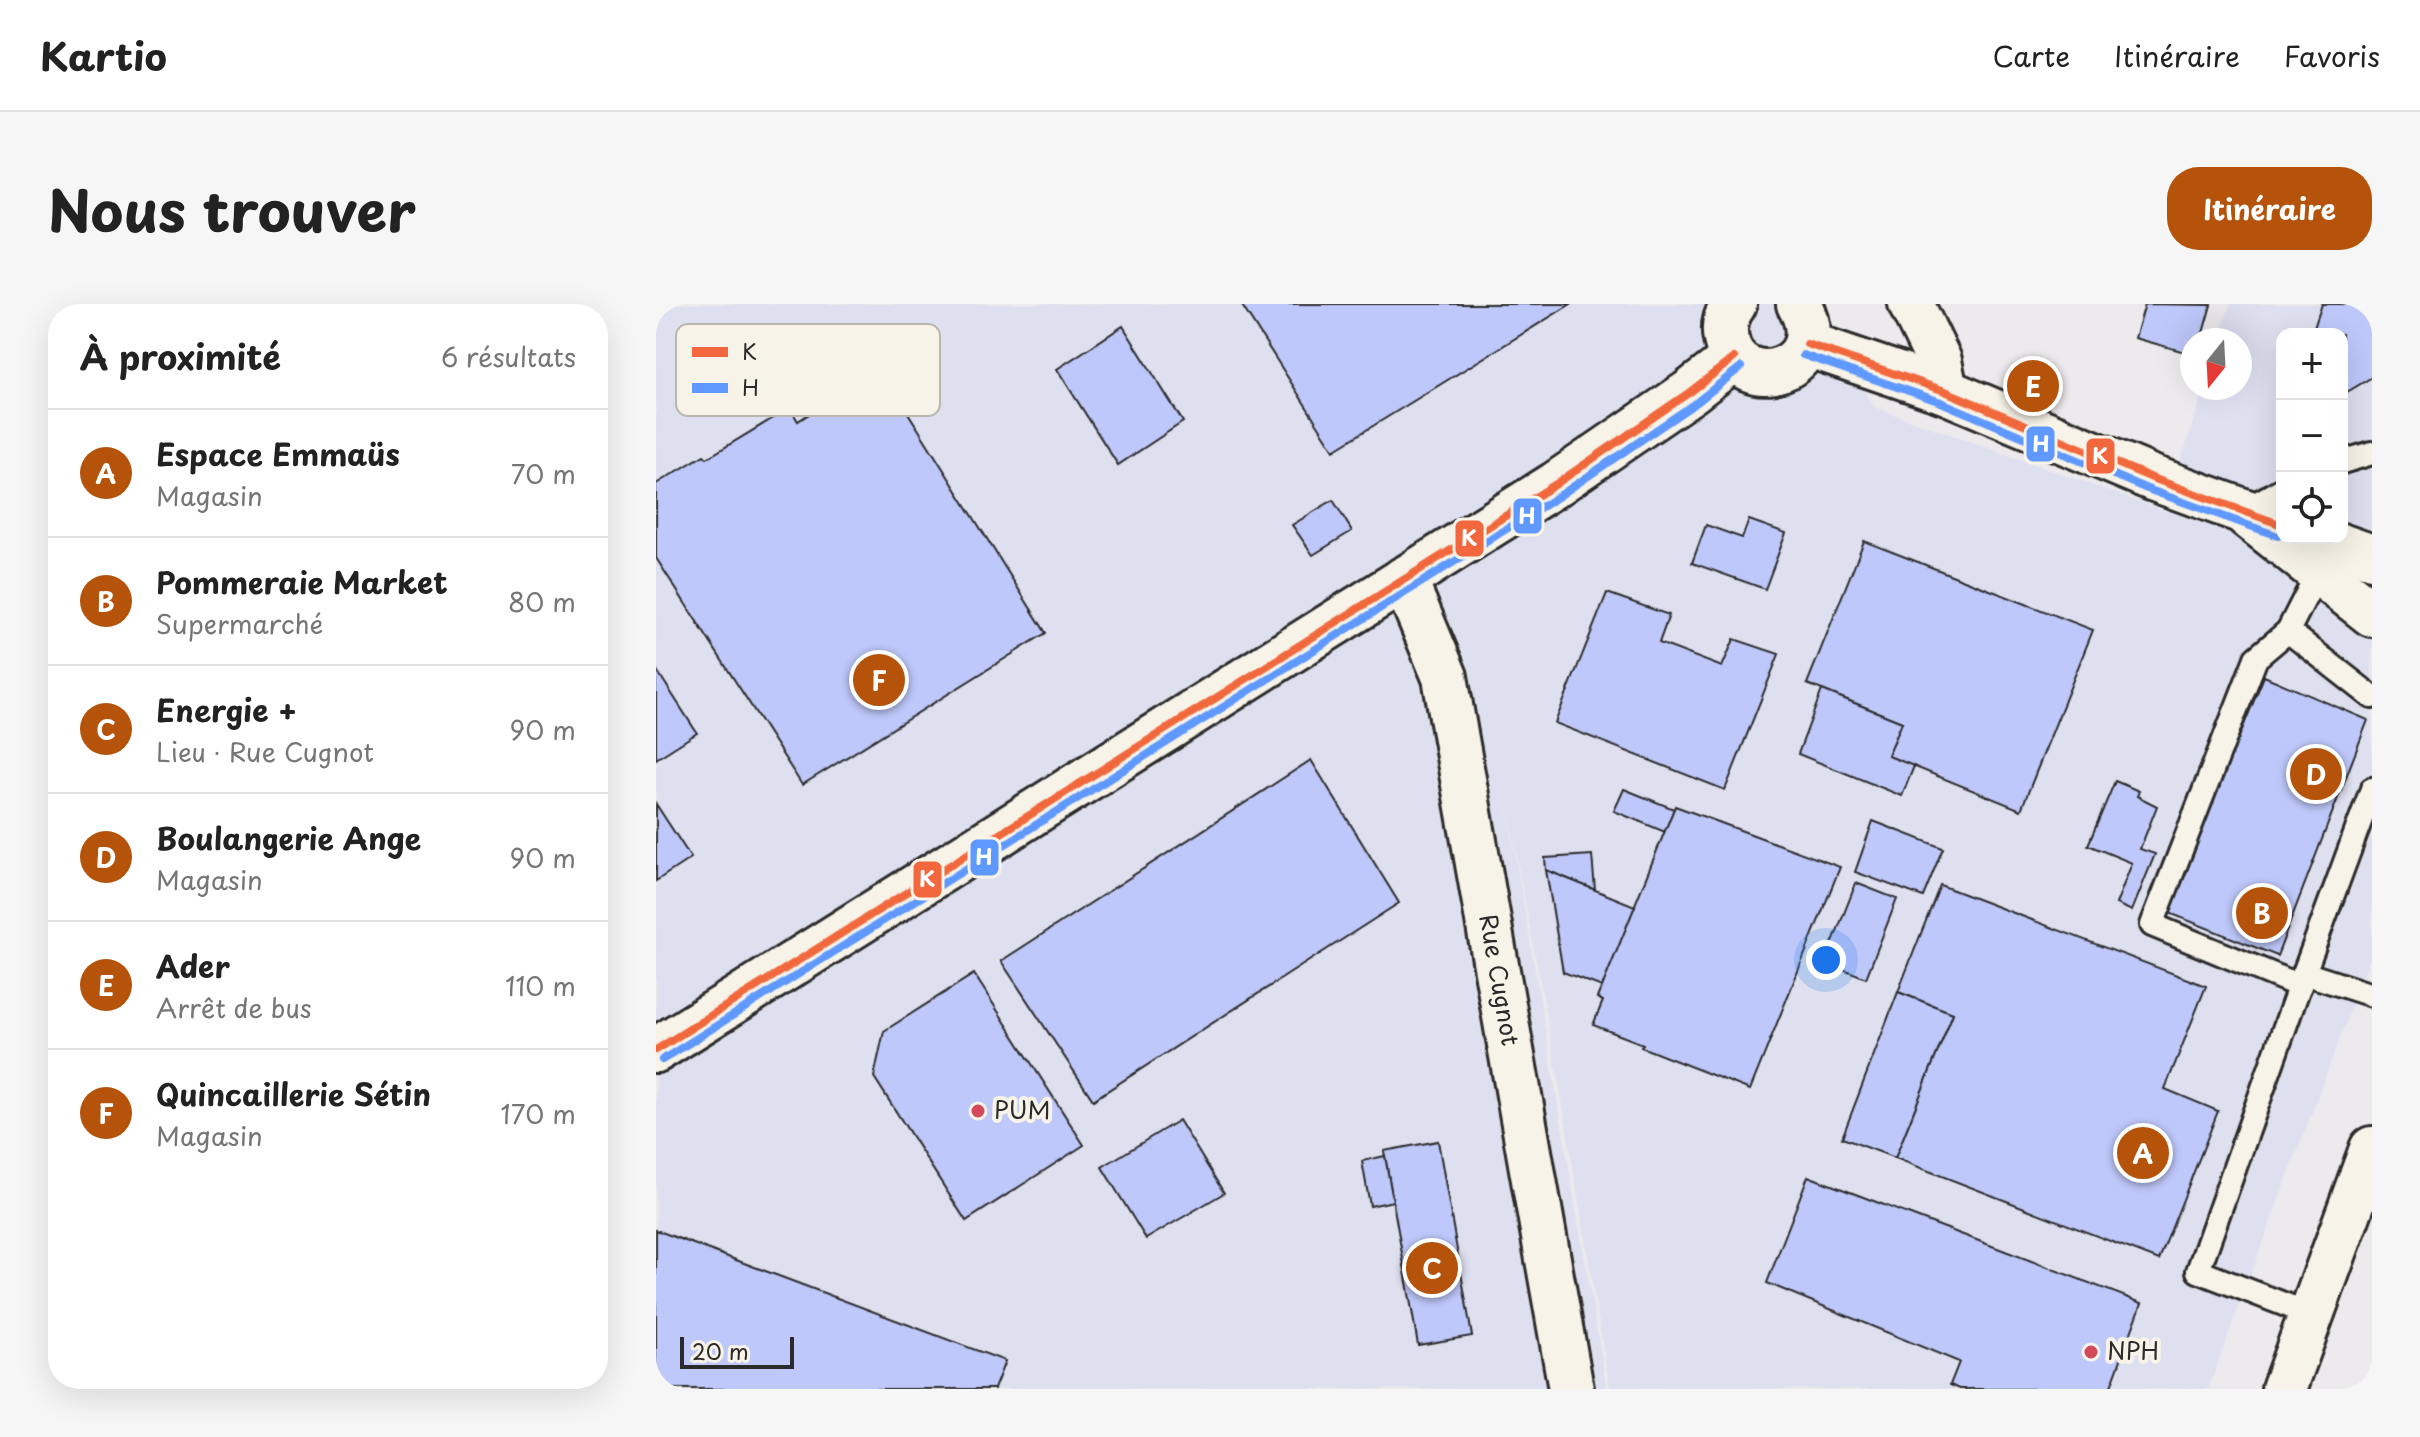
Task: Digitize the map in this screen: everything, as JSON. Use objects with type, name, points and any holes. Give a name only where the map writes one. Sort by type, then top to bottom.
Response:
[{"type":"street","points":[[1734,304],[1725,322],[1725,335],[1734,358],[1744,366],[1755,371],[1780,371],[1801,355],[1803,324],[1945,391],[2152,478],[2262,518],[2318,555],[2372,614]]},
{"type":"street","points":[[1915,306],[1939,361],[1945,391]]},
{"type":"street","points":[[656,1050],[1556,484],[1734,358]]},
{"type":"street","points":[[2318,555],[2372,557]]},
{"type":"street","name":"Rue Cugnot","points":[[1404,579],[1445,677],[1571,1389]]},
{"type":"street","points":[[2284,1389],[2372,1149]]},
{"type":"lane","points":[[2348,460],[2372,453]]},
{"type":"lane","points":[[2262,518],[2276,498]]},
{"type":"lane","points":[[2318,555],[2288,631],[2256,658],[2152,925],[2302,979],[2372,995]]},
{"type":"lane","points":[[2288,631],[2372,697]]},
{"type":"lane","points":[[2312,1315],[2198,1271],[2372,789]]},
{"type":"shaded area","points":[[656,304],[1814,304],[1874,407],[2165,511],[2200,400],[2252,400],[2252,328],[2223,328],[2230,304],[2372,304],[2372,952],[2208,1389],[1610,1389],[1559,1083],[1506,801],[1607,1389],[656,1389]]},
{"type":"building","points":[[1241,304],[1571,304],[1334,450]]},
{"type":"building","points":[[2145,304],[2211,305],[2204,328],[2180,328],[2180,351],[2135,338]]},
{"type":"building","points":[[2322,304],[2372,304],[2372,377],[2348,391],[2348,328],[2314,328]]},
{"type":"building","points":[[1123,326],[1183,422],[1118,465],[1057,369]]},
{"type":"building","points":[[777,416],[795,416],[798,421],[806,416],[910,416],[1046,633],[802,785],[656,558],[656,484]]},
{"type":"building","points":[[1333,500],[1352,531],[1313,555],[1292,525]]},
{"type":"building","points":[[1749,520],[1786,533],[1765,589],[1692,563],[1706,525],[1742,538]]},
{"type":"building","points":[[1864,541],[2093,630],[2021,810],[1888,756],[1902,722],[1807,684]]},
{"type":"building","points":[[1607,593],[1669,615],[1659,643],[1722,667],[1734,639],[1779,654],[1725,790],[1555,723]]},
{"type":"building","points":[[656,669],[697,733],[656,759]]},
{"type":"building","points":[[2264,676],[2368,720],[2277,956],[2167,912]]},
{"type":"building","points":[[1822,690],[1902,722],[1888,756],[1914,766],[1902,796],[1798,754]]},
{"type":"building","points":[[1311,760],[1399,903],[1093,1100],[1001,961]]},
{"type":"building","points":[[2115,781],[2139,791],[2137,796],[2157,806],[2140,849],[2155,854],[2132,911],[2116,904],[2132,863],[2088,845]]},
{"type":"building","points":[[1624,789],[1674,809],[1665,832],[1614,811]]},
{"type":"building","points":[[656,804],[691,858],[656,881]]},
{"type":"building","points":[[1675,806],[1840,867],[1750,1090],[1593,1025],[1603,1001],[1597,998]]},
{"type":"building","points":[[1873,821],[1943,848],[1923,897],[1855,872]]},
{"type":"building","points":[[1592,855],[1595,890],[1546,870],[1545,858]]},
{"type":"building","points":[[1546,870],[1635,906],[1602,987],[1563,972]]},
{"type":"building","points":[[1856,883],[1897,899],[1866,978],[1825,962]]},
{"type":"building","points":[[1940,885],[2206,986],[2165,1089],[2218,1111],[2159,1260],[1895,1158],[1953,1013],[1898,992]]},
{"type":"building","name":"PUM","points":[[974,974],[1084,1145],[966,1221],[874,1077],[884,1031]]},
{"type":"building","points":[[1898,992],[1953,1013],[1895,1158],[1842,1138]]},
{"type":"building","points":[[1179,1120],[1224,1193],[1146,1239],[1102,1167]]},
{"type":"building","points":[[1438,1141],[1472,1336],[1418,1345],[1384,1151]]},
{"type":"building","points":[[1385,1156],[1393,1201],[1370,1206],[1362,1161]]},
{"type":"building","points":[[1808,1176],[2142,1303],[2110,1389],[1960,1389],[1950,1385],[1959,1362],[1767,1283]]},
{"type":"building","points":[[656,1230],[1005,1361],[994,1389],[656,1389]]},
{"type":"transit line","name":"K","points":[[1807,344],[1945,391],[2152,478],[2276,523]]},
{"type":"transit line","name":"H","points":[[1803,355],[1941,402],[2147,489],[2276,535]]},
{"type":"transit line","name":"K","points":[[656,1050],[1556,484],[1734,358]]},
{"type":"transit line","name":"H","points":[[662,1060],[1562,494],[1697,402],[1741,367]]},
{"type":"place","name":"Ader","points":[[2033,386]]},
{"type":"place","name":"Quincaillerie Sétin","points":[[879,680]]},
{"type":"place","name":"Boulangerie Ange","points":[[2316,774]]},
{"type":"place","name":"Pommeraie Market","points":[[2262,913]]},
{"type":"place","name":"PUM","points":[[978,1111]]},
{"type":"place","name":"Espace Emmaüs","points":[[2143,1153]]},
{"type":"place","name":"Energie +","points":[[1432,1268]]},
{"type":"place","name":"NPH","points":[[2091,1352]]}]
